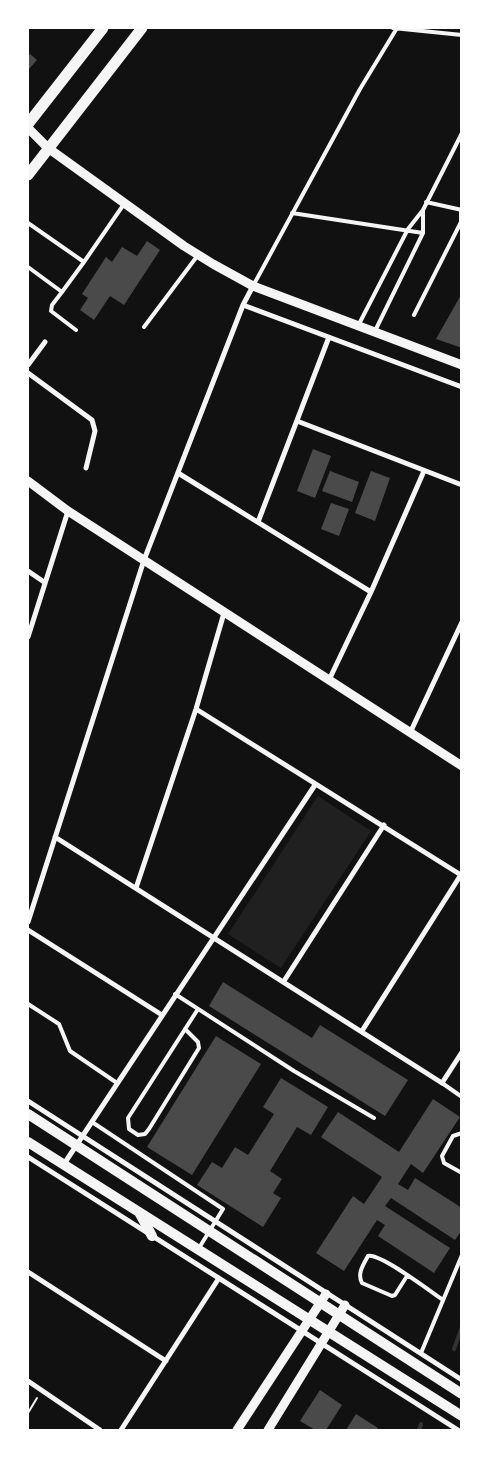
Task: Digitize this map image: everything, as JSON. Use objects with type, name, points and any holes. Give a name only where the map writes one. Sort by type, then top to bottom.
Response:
[{"type":"main road","points":[[28,124],[103,28]]},
{"type":"main road","points":[[28,175],[142,28]]},
{"type":"main road","points":[[28,1114],[338,1316],[462,1394]]},
{"type":"main road","points":[[28,1142],[462,1416]]},
{"type":"main road","points":[[139,1211],[152,1236]]},
{"type":"street","points":[[28,128],[48,148],[124,204],[198,255],[253,286],[462,365]]},
{"type":"street","points":[[28,922],[144,560],[243,306],[253,286]]},
{"type":"street","points":[[243,306],[462,386]]},
{"type":"street","points":[[258,522],[328,337]]},
{"type":"street","points":[[28,365],[45,342]]},
{"type":"street","points":[[28,373],[92,420],[95,430],[86,468]]},
{"type":"street","points":[[297,421],[462,485]]},
{"type":"street","points":[[329,680],[371,592],[424,471]]},
{"type":"street","points":[[178,473],[371,592]]},
{"type":"street","points":[[28,480],[68,511],[462,766]]},
{"type":"street","points":[[28,637],[68,511]]},
{"type":"street","points":[[28,571],[44,582]]},
{"type":"street","points":[[136,888],[196,709],[224,613]]},
{"type":"street","points":[[410,733],[462,622]]},
{"type":"street","points":[[196,709],[315,785],[384,825],[461,874],[362,1031]]},
{"type":"street","points":[[64,1164],[315,785]]},
{"type":"street","points":[[284,981],[384,825]]},
{"type":"street","points":[[55,837],[442,1083],[462,1052]]},
{"type":"street","points":[[28,930],[162,1015]]},
{"type":"street","points":[[28,1101],[462,1380]]},
{"type":"street","points":[[28,1157],[458,1430]]},
{"type":"street","points":[[28,1272],[166,1361]]},
{"type":"street","points":[[121,1430],[219,1278]]},
{"type":"street","points":[[237,1430],[326,1294]]},
{"type":"street","points":[[268,1430],[345,1305]]},
{"type":"street","points":[[28,1382],[100,1430]]},
{"type":"lane","points":[[253,286],[360,89],[396,28],[462,35]]},
{"type":"lane","points":[[358,326],[408,230],[423,210],[462,132]]},
{"type":"lane","points":[[414,315],[461,222],[461,210],[426,202]]},
{"type":"lane","points":[[76,330],[51,311],[52,305],[124,204]]},
{"type":"lane","points":[[374,332],[423,233],[423,210]]},
{"type":"lane","points":[[292,213],[423,233]]},
{"type":"lane","points":[[28,222],[84,262]]},
{"type":"lane","points":[[144,327],[198,255]]},
{"type":"lane","points":[[28,267],[62,292]]},
{"type":"lane","points":[[176,994],[294,1071],[374,1118]]},
{"type":"lane","points":[[28,1004],[59,1024],[70,1050],[117,1083]]},
{"type":"lane","points":[[185,1029],[198,1042],[199,1048],[149,1129],[145,1134],[138,1135],[128,1129],[128,1118],[185,1029],[198,1009]]},
{"type":"lane","points":[[442,1083],[462,1097]]},
{"type":"lane","points":[[92,1122],[221,1207],[223,1212],[198,1250]]},
{"type":"lane","points":[[462,1133],[453,1136],[442,1156],[444,1163],[462,1173]]},
{"type":"lane","points":[[407,1276],[395,1295],[392,1296],[362,1283],[360,1273],[368,1256],[371,1255],[407,1276],[443,1300]]},
{"type":"lane","points":[[421,1354],[462,1255]]},
{"type":"path","points":[[28,1413],[42,1390]]},
{"type":"shaded area","points":[[318,796],[371,831],[281,968],[228,934]]},
{"type":"building","points":[[30,54],[37,60],[28,70],[28,56]]},
{"type":"building","points":[[147,241],[160,250],[124,305],[110,296],[94,320],[80,310],[88,298],[82,294],[106,257],[112,262],[122,247],[137,256]]},
{"type":"building","points":[[462,293],[462,348],[436,339]]},
{"type":"building","points":[[313,449],[331,456],[315,498],[297,491]]},
{"type":"building","points":[[330,471],[359,482],[352,502],[322,491]]},
{"type":"building","points":[[371,471],[390,478],[375,521],[355,513]]},
{"type":"building","points":[[331,503],[349,509],[339,536],[321,529]]},
{"type":"building","points":[[223,982],[312,1038],[320,1025],[408,1080],[385,1116],[209,1006]]},
{"type":"building","points":[[216,1036],[261,1064],[192,1175],[147,1147]]},
{"type":"building","points":[[281,1078],[328,1107],[311,1135],[297,1127],[270,1171],[282,1179],[273,1193],[281,1198],[263,1227],[197,1185],[212,1162],[222,1168],[235,1147],[248,1155],[274,1114],[263,1107]]},
{"type":"building","points":[[433,1099],[460,1117],[423,1173],[411,1164],[398,1184],[408,1190],[415,1178],[462,1208],[462,1230],[455,1240],[391,1198],[385,1206],[450,1248],[434,1273],[378,1236],[385,1225],[377,1220],[344,1271],[316,1253],[353,1196],[364,1204],[382,1177],[321,1137],[338,1112],[399,1152]]},
{"type":"building","points":[[320,1390],[342,1405],[326,1430],[315,1430],[300,1421]]},
{"type":"building","points":[[356,1414],[378,1428],[377,1430],[346,1430]]},
{"type":"waterway","points":[[454,1349],[462,1327]]},
{"type":"waterway","points":[[419,1430],[421,1424]]}]
